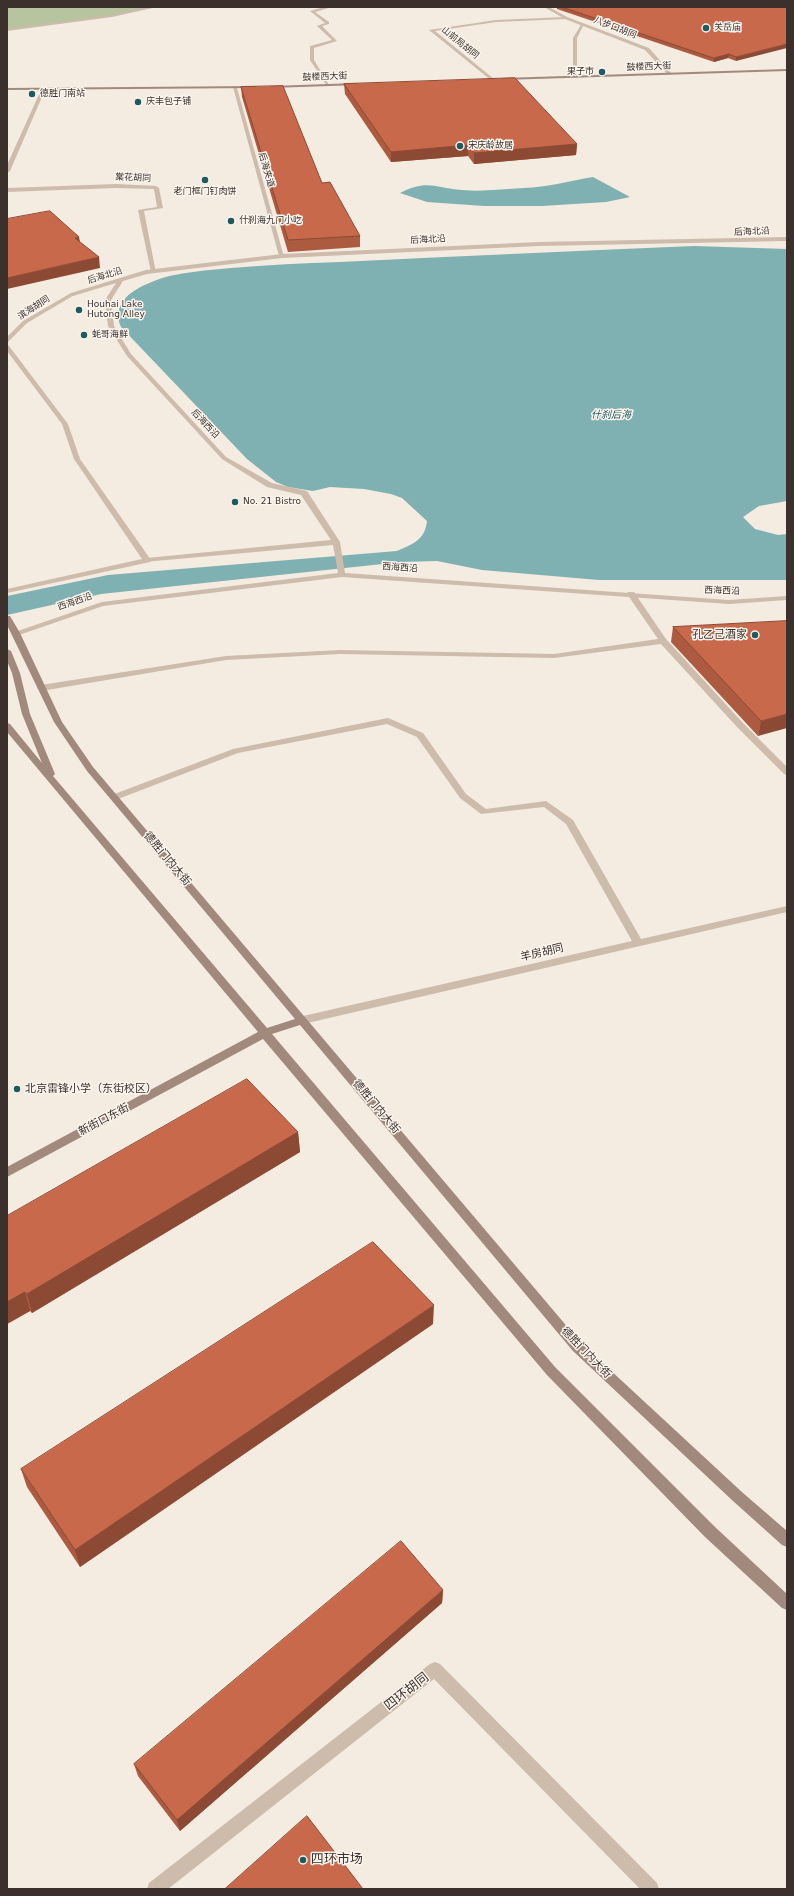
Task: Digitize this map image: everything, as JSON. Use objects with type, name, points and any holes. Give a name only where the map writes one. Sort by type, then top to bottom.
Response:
[{"type":"main road","name":"鼓楼西大街","points":[[485,80],[787,70]]},
{"type":"main road","name":"鼓楼西大街","points":[[265,87],[359,84]]},
{"type":"main road","points":[[7,90],[258,87]]},
{"type":"main road","name":"德胜门内大街","points":[[7,618],[16,633],[58,722],[90,768],[577,1348],[738,1497],[787,1540]]},
{"type":"main road","points":[[7,651],[16,673],[26,714],[55,785]]},
{"type":"main road","points":[[7,726],[55,785],[551,1372],[710,1532],[787,1603]]},
{"type":"main road","name":"新街口东街","points":[[7,1172],[265,1033],[303,1020]]},
{"type":"street","points":[[7,30],[112,16],[155,7]]},
{"type":"street","points":[[327,85],[312,60],[312,47],[336,41],[319,26],[328,23],[312,11],[330,7]]},
{"type":"street","name":"八步口胡同","points":[[546,7],[566,18],[647,49],[670,74]]},
{"type":"street","name":"山前局胡同","points":[[492,80],[431,30],[496,21],[566,18]]},
{"type":"street","points":[[575,77],[575,38],[582,24]]},
{"type":"street","name":"后海夹道","points":[[235,88],[282,256]]},
{"type":"street","points":[[7,171],[43,90]]},
{"type":"street","name":"棠花胡同","points":[[7,190],[116,186],[156,188],[160,208],[141,210],[154,272]]},
{"type":"street","name":"后海北沿","points":[[74,294],[154,272],[282,256],[539,244],[787,239]]},
{"type":"street","name":"后海西沿","points":[[120,281],[108,300],[111,326],[129,355],[224,458],[270,485],[304,493],[336,542]]},
{"type":"street","name":"滨海胡同","points":[[7,341],[25,322],[74,294]]},
{"type":"street","points":[[7,346],[65,424],[77,459],[147,560]]},
{"type":"street","points":[[7,591],[147,560],[336,542],[342,575]]},
{"type":"street","name":"西海西沿","points":[[16,633],[102,604],[342,575],[729,602],[787,598]]},
{"type":"street","points":[[631,594],[662,641],[740,725],[787,772]]},
{"type":"street","points":[[41,688],[226,658],[340,652],[554,656],[662,641]]},
{"type":"street","points":[[115,797],[236,751],[388,721],[420,735],[463,796],[484,812],[546,804],[570,822],[638,943]]},
{"type":"street","name":"羊房胡同","points":[[303,1020],[787,909]]},
{"type":"street","name":"四环胡同","points":[[155,1889],[435,1669],[651,1889]]},
{"type":"green space","points":[[7,7],[155,7],[112,16],[7,30]]},
{"type":"water","points":[[593,177],[630,197],[606,202],[542,206],[484,206],[427,202],[400,193],[417,186],[424,185],[470,191],[493,190],[558,184]]},
{"type":"water","name":"什刹后海","points":[[694,246],[787,249],[787,501],[759,506],[743,517],[755,529],[778,535],[787,534],[787,580],[599,580],[482,570],[437,561],[401,562],[101,594],[7,615],[7,596],[108,575],[397,551],[413,543],[424,533],[427,521],[402,498],[391,494],[364,489],[330,487],[313,491],[288,487],[276,482],[247,459],[121,327],[119,319],[120,306],[128,296],[140,287],[177,274],[245,267]]},
{"type":"building","name":"关岳庙","points":[[562,7],[787,7],[787,44],[736,57],[729,54],[714,58]]},
{"type":"building","points":[[515,78],[577,144],[474,153],[468,145],[391,152],[344,84]]},
{"type":"building","points":[[283,86],[322,183],[330,182],[360,236],[288,240],[241,87]]},
{"type":"building","points":[[50,211],[79,237],[75,238],[99,257],[7,278],[7,219]]},
{"type":"building","points":[[787,621],[787,714],[761,721],[673,627]]},
{"type":"building","points":[[247,1079],[298,1132],[27,1294],[25,1292],[7,1302],[7,1216]]},
{"type":"building","points":[[373,1242],[434,1305],[75,1550],[21,1469]]},
{"type":"building","points":[[401,1541],[443,1590],[177,1820],[134,1764]]},
{"type":"building","name":"四环市场","points":[[307,1816],[363,1889],[225,1889]]},
{"type":"place","name":"关岳庙","points":[[706,28]]},
{"type":"place","name":"果子市","points":[[602,72]]},
{"type":"place","name":"德胜门南站","points":[[32,94]]},
{"type":"place","name":"庆丰包子铺","points":[[138,102]]},
{"type":"place","name":"宋庆龄故居","points":[[460,146]]},
{"type":"place","name":"老门框门钉肉饼","points":[[205,180]]},
{"type":"place","name":"什刹海九门小吃","points":[[231,221]]},
{"type":"place","name":"Houhai Lake Hutong Alley","points":[[79,310]]},
{"type":"place","name":"蚝哥海鲜","points":[[84,335]]},
{"type":"place","name":"No. 21 Bistro","points":[[235,502]]},
{"type":"place","name":"孔乙己酒家","points":[[755,635]]},
{"type":"place","name":"北京雷锋小学（东街校区）","points":[[17,1089]]},
{"type":"place","name":"四环市场","points":[[303,1860]]}]
